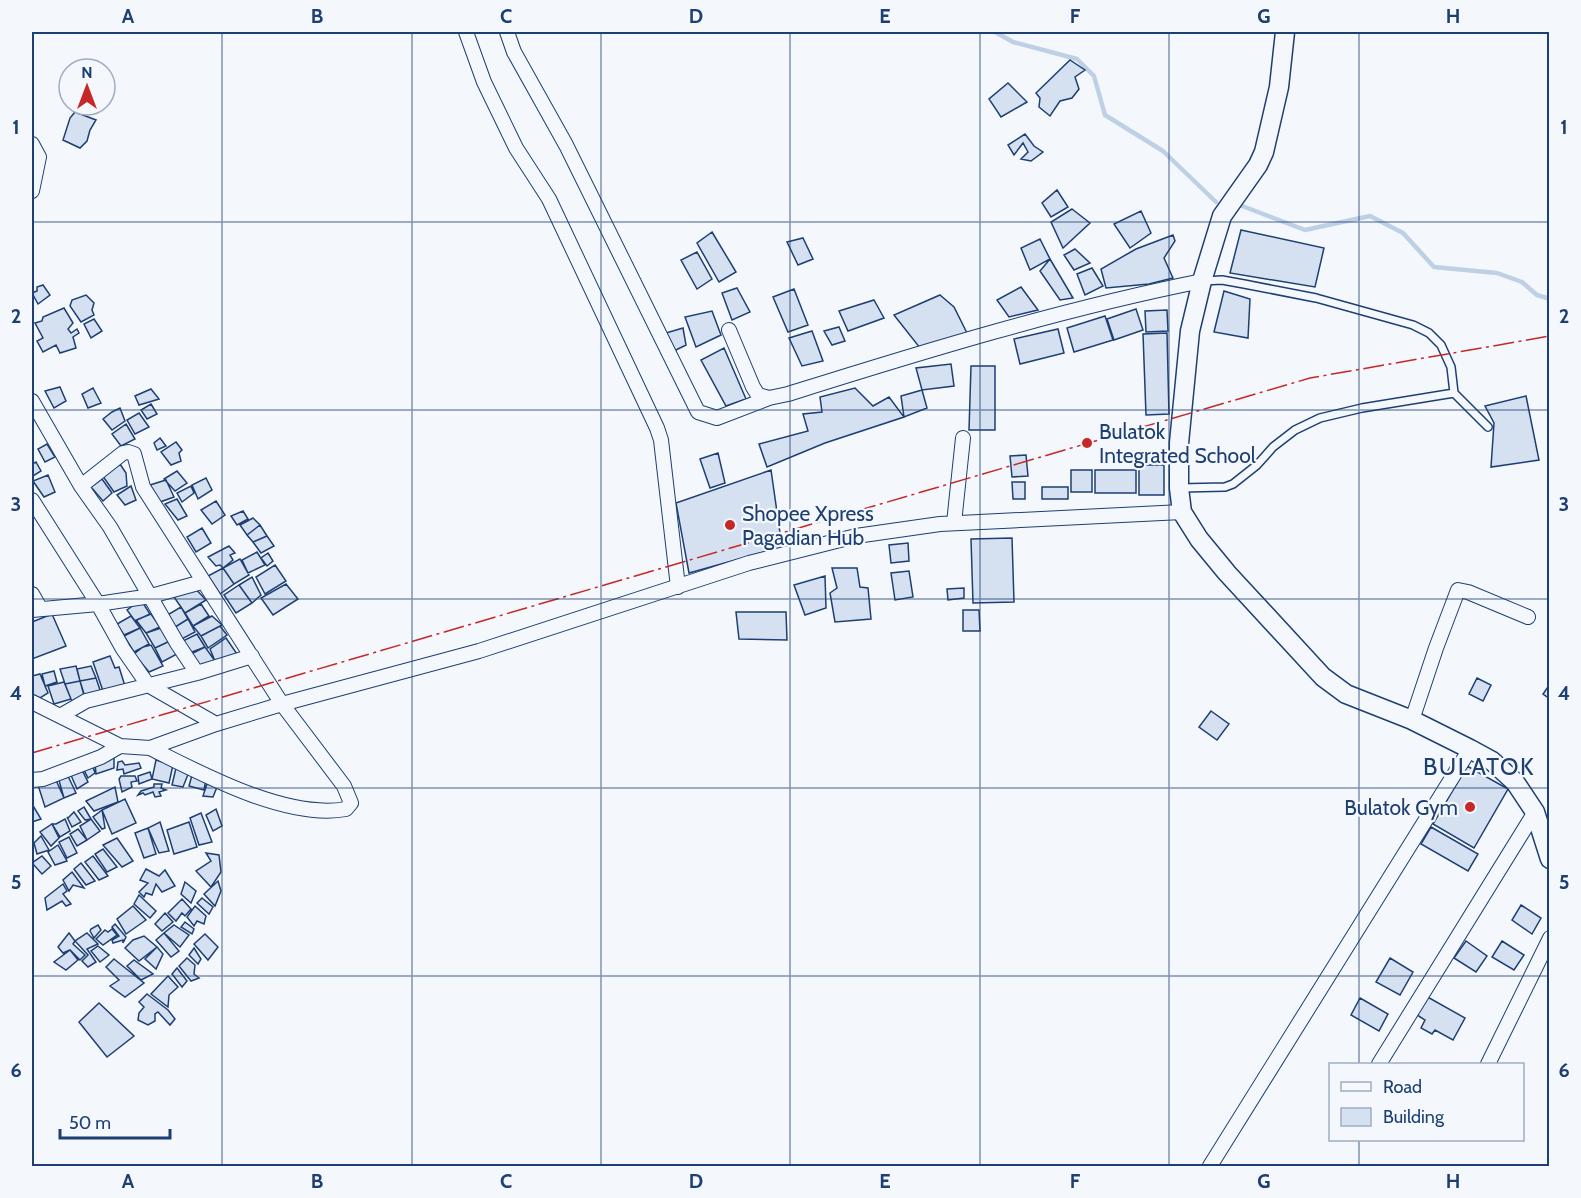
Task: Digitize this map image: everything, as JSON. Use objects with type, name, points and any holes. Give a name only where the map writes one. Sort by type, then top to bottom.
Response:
[{"type":"street","points":[[466,32],[484,82],[516,148],[549,199],[657,428],[661,440],[678,587]]},
{"type":"street","points":[[507,32],[514,52],[566,145],[698,412],[717,418],[769,398],[998,331],[1153,290],[1202,281]]},
{"type":"street","points":[[1285,32],[1279,87],[1264,152],[1258,165],[1222,216],[1202,281],[1190,331],[1179,443],[1179,488],[1182,512],[1199,539],[1227,573],[1323,677],[1347,694],[1412,720],[1492,761],[1515,782],[1535,812],[1550,859]]},
{"type":"street","points":[[32,144],[39,157],[32,191]]},
{"type":"street","points":[[729,330],[753,387],[758,395],[769,398]]},
{"type":"street","points":[[32,401],[81,486],[110,527],[177,643],[197,673]]},
{"type":"street","points":[[954,523],[963,438]]},
{"type":"street","points":[[32,702],[120,746],[150,748],[215,781],[293,808],[334,812],[346,809],[351,803],[344,786],[282,704],[202,582],[143,487],[134,454],[123,453],[81,486]]},
{"type":"street","points":[[32,501],[98,604],[123,649],[148,685],[216,724]]},
{"type":"street","points":[[150,748],[216,724],[282,704],[479,651],[749,563],[856,536],[954,523],[1182,512]]},
{"type":"street","points":[[32,594],[36,609],[98,604],[151,596],[202,582]]},
{"type":"street","points":[[1412,720],[1458,590],[1528,617]]},
{"type":"street","points":[[60,716],[86,701],[197,673],[252,656]]},
{"type":"street","points":[[32,780],[43,779],[101,757],[120,746]]},
{"type":"street","points":[[1210,1167],[1470,749]]},
{"type":"street","points":[[1380,1063],[1535,812]]},
{"type":"street","points":[[1489,1063],[1550,938]]},
{"type":"lane","points":[[1202,281],[1222,280],[1316,298],[1413,325],[1429,333],[1441,345],[1451,367],[1455,393],[1488,427]]},
{"type":"lane","points":[[1179,488],[1225,487],[1233,484],[1295,430],[1320,418],[1362,408],[1455,393]]},
{"type":"building","points":[[1070,60],[1085,70],[1075,77],[1079,89],[1072,98],[1060,101],[1050,116],[1039,107],[1040,98],[1036,93]]},
{"type":"building","points":[[1008,83],[1027,102],[1001,117],[989,99]]},
{"type":"building","points":[[88,117],[96,120],[87,141],[80,148],[63,140],[70,118]]},
{"type":"building","points":[[1025,134],[1034,146],[1043,152],[1031,161],[1021,159],[1028,152],[1023,143],[1014,155],[1008,145]]},
{"type":"building","points":[[1057,190],[1068,207],[1051,217],[1042,203]]},
{"type":"building","points":[[1072,209],[1090,223],[1063,248],[1051,222]]},
{"type":"building","points":[[1141,211],[1151,233],[1130,248],[1114,224]]},
{"type":"building","points":[[1241,230],[1324,248],[1315,287],[1230,273]]},
{"type":"building","points":[[712,232],[736,272],[719,282],[697,243]]},
{"type":"building","points":[[1173,235],[1175,241],[1164,258],[1173,278],[1149,284],[1106,288],[1101,269],[1136,249]]},
{"type":"building","points":[[803,238],[813,259],[798,265],[787,242]]},
{"type":"building","points":[[1040,239],[1050,259],[1030,270],[1021,248]]},
{"type":"building","points":[[1075,249],[1090,263],[1074,270],[1064,255]]},
{"type":"building","points":[[697,252],[712,279],[697,289],[681,260]]},
{"type":"building","points":[[1050,259],[1073,298],[1060,300],[1040,271]]},
{"type":"building","points":[[1092,268],[1103,286],[1085,295],[1077,274]]},
{"type":"building","points":[[43,285],[50,295],[38,304],[32,293],[37,291],[37,287]]},
{"type":"building","points":[[1021,287],[1038,310],[1009,317],[997,300]]},
{"type":"building","points":[[737,288],[750,312],[732,320],[722,293]]},
{"type":"building","points":[[794,289],[808,325],[788,332],[773,297]]},
{"type":"building","points":[[1224,291],[1250,299],[1248,338],[1214,332]]},
{"type":"building","points":[[86,295],[94,303],[92,310],[94,315],[81,322],[70,306],[72,300]]},
{"type":"building","points":[[940,295],[954,307],[967,333],[920,348],[894,315]]},
{"type":"building","points":[[874,300],[884,318],[848,331],[839,311]]},
{"type":"building","points":[[64,308],[73,323],[68,329],[71,333],[77,329],[79,333],[73,337],[76,348],[60,353],[56,345],[43,352],[37,341],[43,338],[35,323]]},
{"type":"building","points":[[1136,309],[1143,330],[1114,340],[1107,319]]},
{"type":"building","points":[[1167,310],[1168,331],[1146,332],[1145,311]]},
{"type":"building","points":[[712,311],[721,335],[696,347],[685,317]]},
{"type":"building","points":[[1105,316],[1113,340],[1074,352],[1067,328]]},
{"type":"building","points":[[94,319],[102,331],[91,338],[84,324]]},
{"type":"building","points":[[839,327],[845,341],[832,345],[824,331]]},
{"type":"building","points":[[683,328],[686,345],[674,351],[666,333]]},
{"type":"building","points":[[1058,329],[1064,353],[1020,364],[1014,339]]},
{"type":"building","points":[[812,331],[823,361],[802,366],[789,338]]},
{"type":"building","points":[[1167,333],[1169,414],[1146,415],[1143,334]]},
{"type":"building","points":[[724,348],[746,399],[726,406],[701,360]]},
{"type":"building","points":[[951,364],[954,386],[922,390],[916,368]]},
{"type":"building","points":[[971,366],[995,366],[995,430],[969,430]]},
{"type":"building","points":[[60,387],[66,401],[54,408],[45,391]]},
{"type":"building","points":[[93,388],[101,403],[88,408],[82,394]]},
{"type":"building","points":[[855,388],[873,406],[889,397],[904,417],[825,443],[767,467],[759,444],[808,431],[803,414],[822,412],[820,397]]},
{"type":"building","points":[[151,389],[159,399],[139,405],[135,396]]},
{"type":"building","points":[[922,390],[927,408],[904,417],[901,396]]},
{"type":"building","points":[[1526,396],[1539,460],[1491,467],[1494,423],[1485,406]]},
{"type":"building","points":[[151,404],[157,414],[147,419],[141,410]]},
{"type":"building","points":[[120,408],[125,421],[112,430],[103,419]]},
{"type":"building","points":[[139,413],[149,427],[135,434],[127,420]]},
{"type":"building","points":[[126,424],[135,439],[121,446],[112,434]]},
{"type":"building","points":[[160,438],[166,446],[157,450],[154,443]]},
{"type":"building","points":[[176,442],[182,450],[179,453],[181,461],[171,465],[161,452]]},
{"type":"building","points":[[47,444],[55,457],[45,462],[38,449]]},
{"type":"building","points":[[718,453],[725,483],[710,488],[700,459]]},
{"type":"building","points":[[1026,455],[1028,476],[1012,477],[1010,456]]},
{"type":"building","points":[[36,462],[41,471],[33,476],[32,464]]},
{"type":"building","points":[[120,464],[126,473],[127,486],[114,492],[102,475]]},
{"type":"building","points":[[1139,465],[1164,465],[1164,495],[1139,495]]},
{"type":"building","name":"Shopee Xpress Pagadian Hub","points":[[771,470],[782,547],[689,573],[676,503]]},
{"type":"building","points":[[1071,470],[1092,470],[1092,492],[1071,492]]},
{"type":"building","points":[[1095,470],[1136,470],[1136,493],[1095,493]]},
{"type":"building","points":[[177,471],[187,483],[175,491],[164,479]]},
{"type":"building","points":[[48,475],[55,492],[44,497],[33,481]]},
{"type":"building","points":[[206,478],[212,490],[198,499],[192,485]]},
{"type":"building","points":[[102,479],[112,493],[103,501],[91,487]]},
{"type":"building","points":[[166,480],[174,497],[160,502],[150,485]]},
{"type":"building","points":[[1012,482],[1025,482],[1025,499],[1013,499]]},
{"type":"building","points":[[131,486],[136,500],[125,505],[117,495]]},
{"type":"building","points":[[191,486],[194,493],[182,502],[177,493]]},
{"type":"building","points":[[1042,487],[1068,487],[1068,499],[1042,499]]},
{"type":"building","points":[[177,499],[187,516],[178,520],[165,504]]},
{"type":"building","points":[[216,501],[225,515],[212,524],[201,510]]},
{"type":"building","points":[[243,511],[248,519],[237,525],[231,516]]},
{"type":"building","points":[[253,518],[260,525],[247,535],[240,525]]},
{"type":"building","points":[[260,525],[267,536],[253,542],[247,535]]},
{"type":"building","points":[[202,528],[211,543],[196,552],[187,537]]},
{"type":"building","points":[[267,536],[274,546],[261,553],[253,542]]},
{"type":"building","points":[[1012,538],[1014,602],[973,603],[971,539]]},
{"type":"building","points":[[908,543],[909,561],[891,563],[889,545]]},
{"type":"building","points":[[229,546],[235,553],[230,555],[233,560],[223,568],[220,565],[216,566],[208,557]]},
{"type":"building","points":[[257,552],[265,565],[248,573],[242,560]]},
{"type":"building","points":[[268,553],[273,561],[267,566],[261,558]]},
{"type":"building","points":[[240,559],[249,575],[234,584],[223,568]]},
{"type":"building","points":[[275,565],[286,581],[265,594],[256,577]]},
{"type":"building","points":[[223,568],[234,584],[220,594],[208,576]]},
{"type":"building","points":[[832,568],[857,568],[860,587],[868,588],[871,619],[835,622],[830,593],[837,588]]},
{"type":"building","points":[[909,571],[913,597],[895,600],[891,573]]},
{"type":"building","points":[[825,576],[826,608],[805,615],[794,585]]},
{"type":"building","points":[[252,577],[261,595],[252,603],[239,585]]},
{"type":"building","points":[[286,584],[298,599],[273,615],[261,598]]},
{"type":"building","points":[[192,585],[206,600],[185,613],[172,594]]},
{"type":"building","points":[[239,585],[252,603],[236,613],[224,595]]},
{"type":"building","points":[[964,588],[964,598],[948,600],[947,589]]},
{"type":"building","points":[[141,600],[150,614],[135,621],[127,610]]},
{"type":"building","points":[[201,604],[209,616],[193,626],[185,613]]},
{"type":"building","points":[[181,607],[188,619],[172,629],[164,617]]},
{"type":"building","points":[[963,610],[979,610],[980,631],[963,631]]},
{"type":"building","points":[[736,612],[786,612],[787,640],[739,639]]},
{"type":"building","points":[[52,614],[66,646],[32,659],[32,622]]},
{"type":"building","points":[[151,614],[160,627],[146,633],[136,620]]},
{"type":"building","points":[[131,616],[140,628],[124,635],[117,624]]},
{"type":"building","points":[[212,616],[222,625],[201,636],[193,626]]},
{"type":"building","points":[[188,619],[195,632],[178,641],[172,629]]},
{"type":"building","points":[[220,626],[227,635],[208,648],[201,636]]},
{"type":"building","points":[[140,628],[149,644],[134,652],[124,636]]},
{"type":"building","points":[[161,628],[172,640],[155,648],[146,633]]},
{"type":"building","points":[[197,634],[205,647],[187,654],[181,642]]},
{"type":"building","points":[[226,638],[237,654],[215,661],[210,649]]},
{"type":"building","points":[[170,641],[177,654],[162,662],[155,648]]},
{"type":"building","points":[[151,645],[163,666],[149,672],[134,654],[143,647]]},
{"type":"building","points":[[205,647],[215,661],[194,667],[187,656]]},
{"type":"building","points":[[110,656],[115,668],[119,667],[125,686],[103,691],[93,662]]},
{"type":"building","points":[[76,666],[80,681],[65,684],[60,669]]},
{"type":"building","points":[[91,666],[96,678],[80,681],[77,669]]},
{"type":"building","points":[[54,671],[57,682],[45,686],[42,674]]},
{"type":"building","points":[[40,674],[48,693],[40,698],[32,694],[32,676]]},
{"type":"building","points":[[96,678],[101,693],[85,697],[80,681]]},
{"type":"building","points":[[1477,678],[1491,685],[1483,701],[1469,694]]},
{"type":"building","points":[[80,681],[85,699],[73,704],[65,684]]},
{"type":"building","points":[[64,682],[71,699],[54,704],[48,686]]},
{"type":"building","points":[[1550,684],[1550,699],[1543,694]]},
{"type":"building","points":[[1211,711],[1229,724],[1217,740],[1199,727]]},
{"type":"building","points":[[114,757],[114,768],[96,774],[95,763]]},
{"type":"building","points":[[156,760],[173,765],[169,783],[152,779]]},
{"type":"building","points":[[122,761],[125,765],[139,763],[141,768],[124,774],[123,769],[117,770],[118,762]]},
{"type":"building","points":[[92,764],[95,773],[88,778],[83,768]]},
{"type":"building","name":"Bulatok Gym","points":[[1467,766],[1508,789],[1474,848],[1433,824]]},
{"type":"building","points":[[81,768],[88,782],[77,789],[70,773]]},
{"type":"building","points":[[176,768],[189,772],[183,787],[172,785]]},
{"type":"building","points":[[150,772],[152,779],[139,784],[138,776]]},
{"type":"building","points":[[67,774],[76,793],[64,798],[58,777]]},
{"type":"building","points":[[192,775],[206,779],[204,790],[189,786]]},
{"type":"building","points":[[121,776],[135,776],[137,781],[131,782],[132,787],[122,792],[119,779]]},
{"type":"building","points":[[55,778],[64,798],[45,807],[38,785]]},
{"type":"building","points":[[154,784],[162,784],[161,788],[166,790],[159,792],[161,796],[155,797],[153,792],[138,795],[141,791],[154,787]]},
{"type":"building","points":[[207,784],[217,787],[213,797],[203,796]]},
{"type":"building","points":[[115,787],[118,802],[94,811],[86,801]]},
{"type":"building","points":[[125,799],[136,823],[112,834],[102,810]]},
{"type":"building","points":[[32,804],[41,819],[32,822]]},
{"type":"building","points":[[84,807],[91,819],[85,820],[78,811]]},
{"type":"building","points":[[216,809],[222,826],[213,831],[206,815]]},
{"type":"building","points":[[102,810],[105,828],[102,829],[93,817]]},
{"type":"building","points":[[74,812],[81,822],[72,827],[67,817]]},
{"type":"building","points":[[201,813],[212,842],[199,845],[190,818]]},
{"type":"building","points":[[65,819],[70,831],[60,837],[52,824]]},
{"type":"building","points":[[91,819],[100,831],[87,840],[80,826]]},
{"type":"building","points":[[160,822],[169,851],[159,853],[148,828]]},
{"type":"building","points":[[189,822],[197,847],[174,854],[167,830]]},
{"type":"building","points":[[52,824],[59,838],[51,846],[40,832]]},
{"type":"building","points":[[1431,827],[1478,854],[1468,871],[1421,844]]},
{"type":"building","points":[[148,828],[156,854],[144,858],[135,833]]},
{"type":"building","points":[[78,829],[87,840],[77,846],[70,834]]},
{"type":"building","points":[[41,836],[49,850],[37,854],[34,843]]},
{"type":"building","points":[[69,837],[77,853],[67,858],[59,842]]},
{"type":"building","points":[[117,838],[133,861],[122,867],[103,845]]},
{"type":"building","points":[[58,845],[67,861],[55,865],[48,852]]},
{"type":"building","points":[[103,849],[117,867],[107,872],[95,854]]},
{"type":"building","points":[[206,853],[219,855],[221,872],[211,887],[196,871],[211,861]]},
{"type":"building","points":[[42,856],[51,866],[42,874],[32,863]]},
{"type":"building","points":[[93,856],[108,876],[99,880],[85,862]]},
{"type":"building","points":[[81,863],[95,881],[86,885],[74,869]]},
{"type":"building","points":[[146,869],[159,876],[165,870],[175,886],[162,892],[156,884],[152,895],[146,893],[144,897],[139,892],[148,883],[140,880]]},
{"type":"building","points":[[72,872],[84,888],[73,885],[69,891],[63,880]]},
{"type":"building","points":[[218,881],[221,891],[215,906],[204,894]]},
{"type":"building","points":[[185,882],[196,891],[191,903],[181,894]]},
{"type":"building","points":[[63,884],[67,891],[63,894],[71,904],[66,906],[62,901],[47,910],[45,898]]},
{"type":"building","points":[[139,895],[156,911],[150,918],[134,904]]},
{"type":"building","points":[[202,898],[213,907],[209,914],[197,903]]},
{"type":"building","points":[[182,899],[191,909],[185,916],[182,913],[176,921],[168,913]]},
{"type":"building","points":[[1521,905],[1541,918],[1532,934],[1512,920]]},
{"type":"building","points":[[133,906],[146,920],[126,934],[117,919]]},
{"type":"building","points":[[195,906],[206,916],[204,924],[197,921],[194,926],[187,917]]},
{"type":"building","points":[[165,913],[173,922],[162,931],[155,924]]},
{"type":"building","points":[[185,922],[194,929],[192,934],[181,927]]},
{"type":"building","points":[[115,924],[126,937],[123,943],[123,940],[113,943],[112,940],[119,936],[112,927]]},
{"type":"building","points":[[98,925],[101,930],[94,938],[90,931]]},
{"type":"building","points":[[174,925],[189,935],[180,947],[164,933]]},
{"type":"building","points":[[112,929],[117,935],[103,945],[96,939],[105,930],[108,932]]},
{"type":"building","points":[[69,933],[75,941],[73,944],[85,955],[80,960],[70,950],[63,953],[58,947]]},
{"type":"building","points":[[87,933],[98,944],[87,949],[96,962],[88,967],[82,961],[88,955],[75,941]]},
{"type":"building","points":[[164,933],[179,951],[171,957],[156,940]]},
{"type":"building","points":[[205,934],[218,947],[208,960],[194,944]]},
{"type":"building","points":[[144,936],[157,947],[139,961],[125,948],[133,940]]},
{"type":"building","points":[[1466,941],[1487,956],[1476,972],[1454,958]]},
{"type":"building","points":[[1502,941],[1524,955],[1514,970],[1492,957]]},
{"type":"building","points":[[98,946],[109,955],[100,962],[91,951]]},
{"type":"building","points":[[157,947],[163,954],[156,969],[145,959]]},
{"type":"building","points":[[194,948],[201,959],[198,964],[189,955]]},
{"type":"building","points":[[70,950],[78,960],[66,970],[54,962]]},
{"type":"building","points":[[187,958],[195,965],[194,974],[199,978],[191,981],[179,966]]},
{"type":"building","points":[[1390,958],[1413,972],[1400,995],[1376,982]]},
{"type":"building","points":[[114,959],[144,983],[125,997],[110,986],[119,980],[106,967]]},
{"type":"building","points":[[134,960],[153,974],[141,980],[127,966]]},
{"type":"building","points":[[177,968],[187,981],[182,987],[172,974]]},
{"type":"building","points":[[168,976],[178,987],[169,995],[168,1007],[151,994]]},
{"type":"building","points":[[147,994],[168,1010],[175,1019],[170,1025],[158,1012],[155,1014],[155,1021],[148,1025],[138,1020],[139,1013],[144,1007],[139,1002]]},
{"type":"building","points":[[1424,995],[1465,1018],[1453,1040],[1435,1030],[1432,1034],[1421,1028],[1425,1020],[1414,1013]]},
{"type":"building","points":[[1360,998],[1388,1014],[1379,1031],[1351,1015]]},
{"type":"building","points":[[99,1003],[134,1036],[107,1057],[79,1022]]},
{"type":"waterway","points":[[995,32],[1013,42],[1077,59],[1094,76],[1105,115],[1163,151],[1216,202]]},
{"type":"waterway","points":[[1237,204],[1305,230],[1370,216],[1403,233],[1434,267],[1497,273],[1522,282],[1537,295],[1550,299]]},
{"type":"power","points":[[32,753],[1310,378],[1550,336]]},
{"type":"place","name":"Bulatok Integrated School","points":[[1087,443]]},
{"type":"place","name":"Shopee Xpress Pagadian Hub","points":[[730,525]]},
{"type":"place","name":"Bulatok Gym","points":[[1470,807]]},
{"type":"district","name":"BULATOK","points":[[1479,766]]}]
